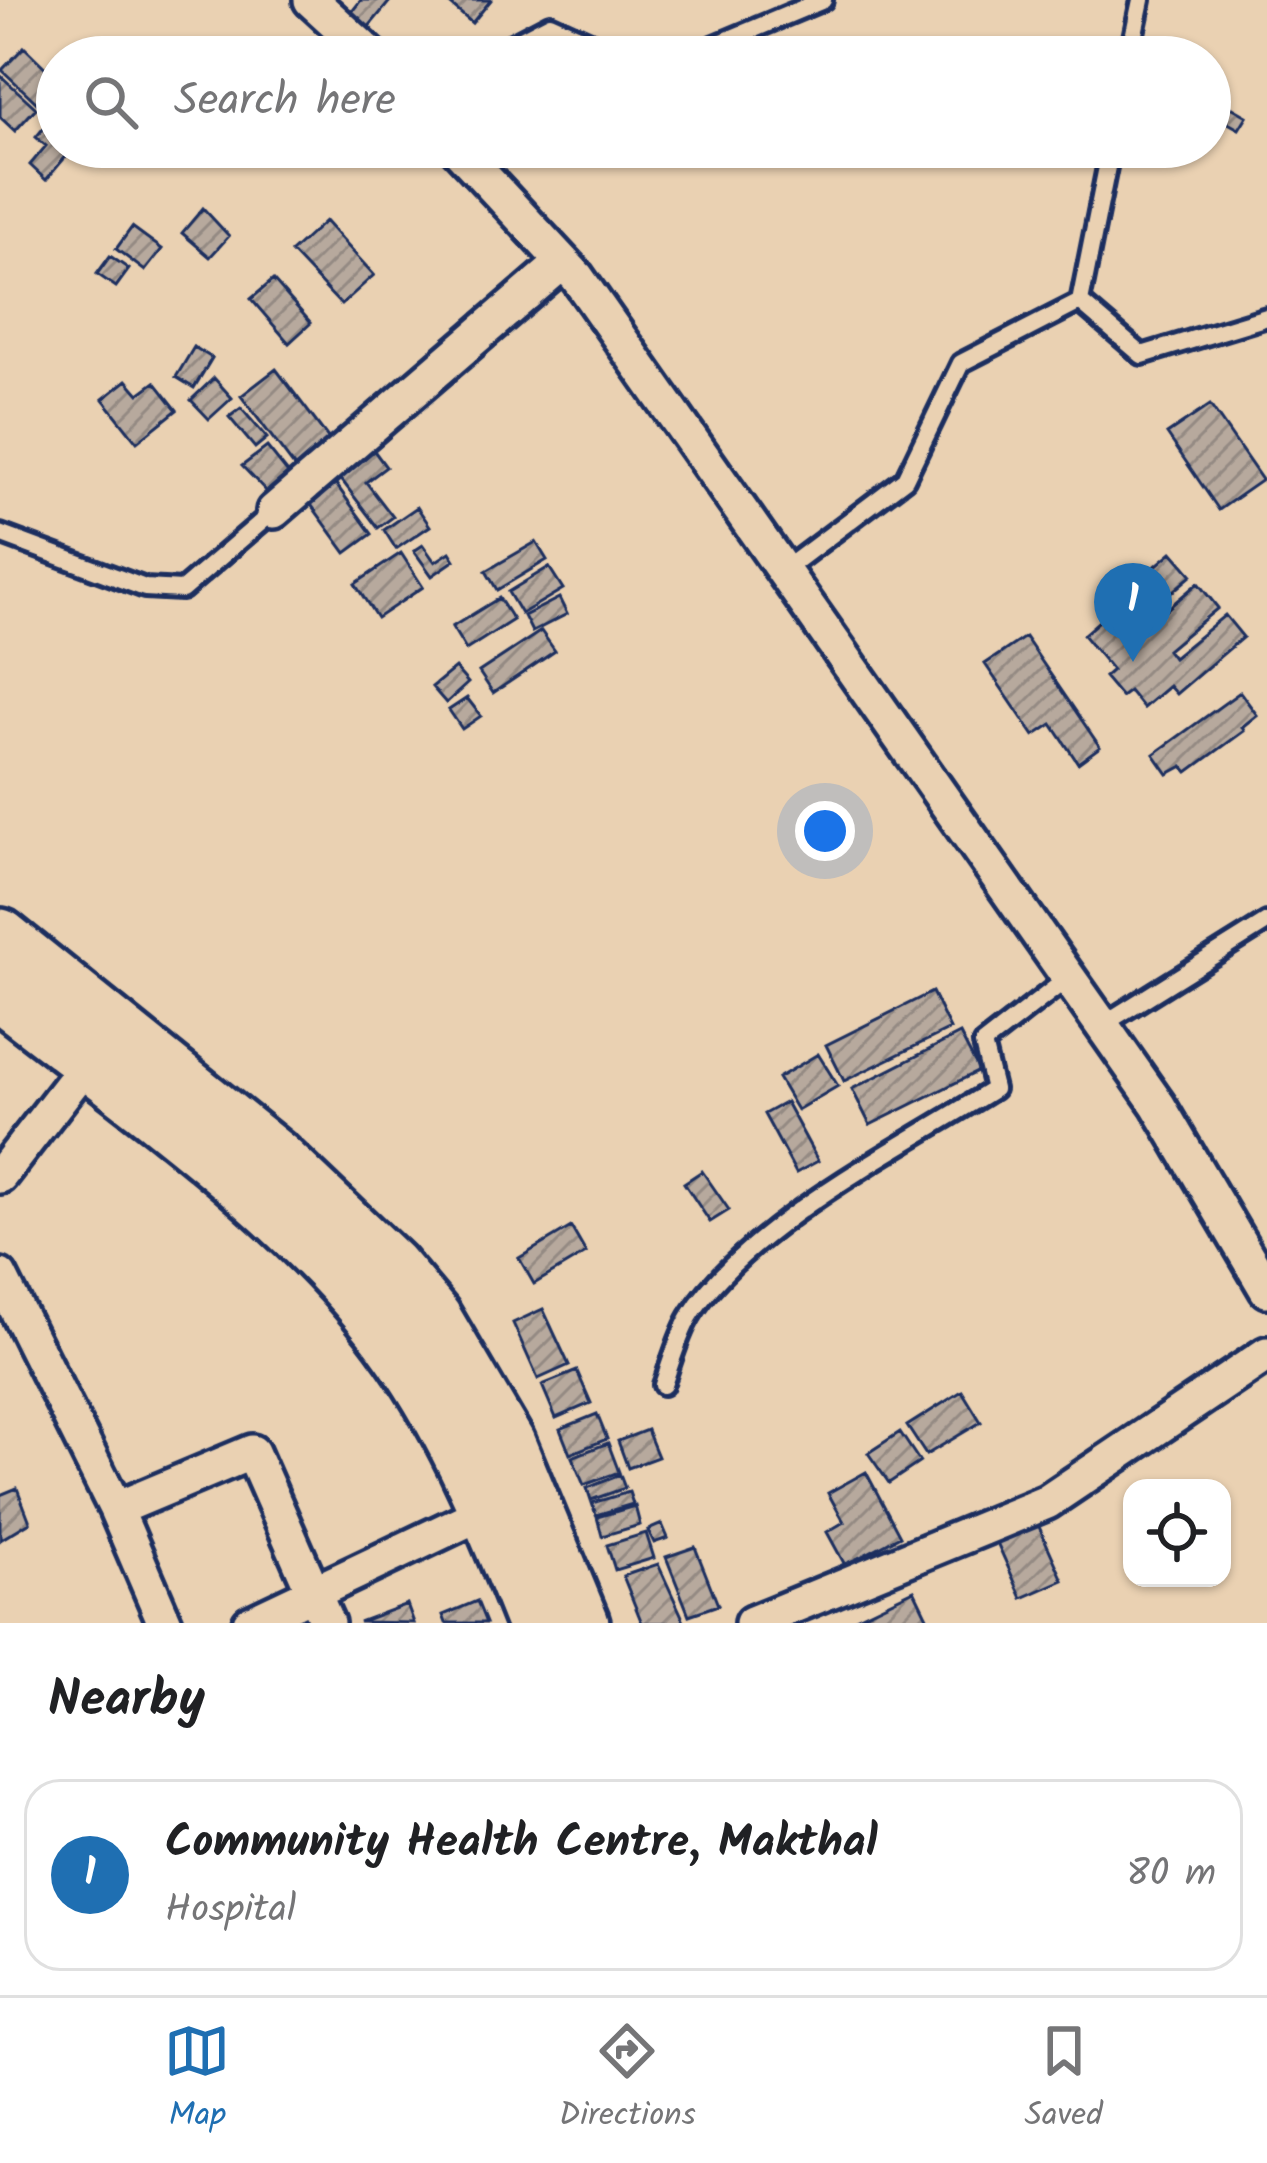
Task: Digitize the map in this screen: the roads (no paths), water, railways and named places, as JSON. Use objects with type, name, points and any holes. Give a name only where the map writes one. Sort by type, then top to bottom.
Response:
[{"type":"highway","points":[[0,938],[276,1160],[390,1268],[432,1318],[506,1444],[580,1623]]},
{"type":"highway","points":[[0,991],[256,1198],[366,1306],[403,1352],[490,1508],[535,1623]]},
{"type":"street","points":[[311,0],[350,36]]},
{"type":"street","points":[[476,168],[563,262],[783,571],[1158,1105],[1267,1290]]},
{"type":"street","points":[[274,511],[563,262]]},
{"type":"street","points":[[0,1176],[89,1061]]},
{"type":"street","points":[[0,1276],[116,1509],[165,1623]]},
{"type":"street","points":[[755,1622],[1047,1502],[1267,1354]]},
{"type":"street","points":[[116,1509],[252,1452],[320,1608]]},
{"type":"street","points":[[250,1623],[320,1608],[490,1508]]},
{"type":"lane","points":[[737,36],[823,0]]},
{"type":"lane","points":[[1133,36],[1141,0]]},
{"type":"lane","points":[[526,36],[550,23],[578,36]]},
{"type":"lane","points":[[1080,302],[1107,168]]},
{"type":"lane","points":[[1080,302],[1142,355],[1267,317]]},
{"type":"lane","points":[[783,571],[905,479],[961,363],[1080,302]]},
{"type":"lane","points":[[0,534],[145,587],[182,590],[274,511]]},
{"type":"lane","points":[[1102,1025],[1267,922]]},
{"type":"lane","points":[[663,1385],[688,1318],[722,1273],[813,1203],[994,1089],[983,1044],[1068,978]]},
{"type":"place","name":"Community Health Centre, Makthal","points":[[1133,662]]}]
